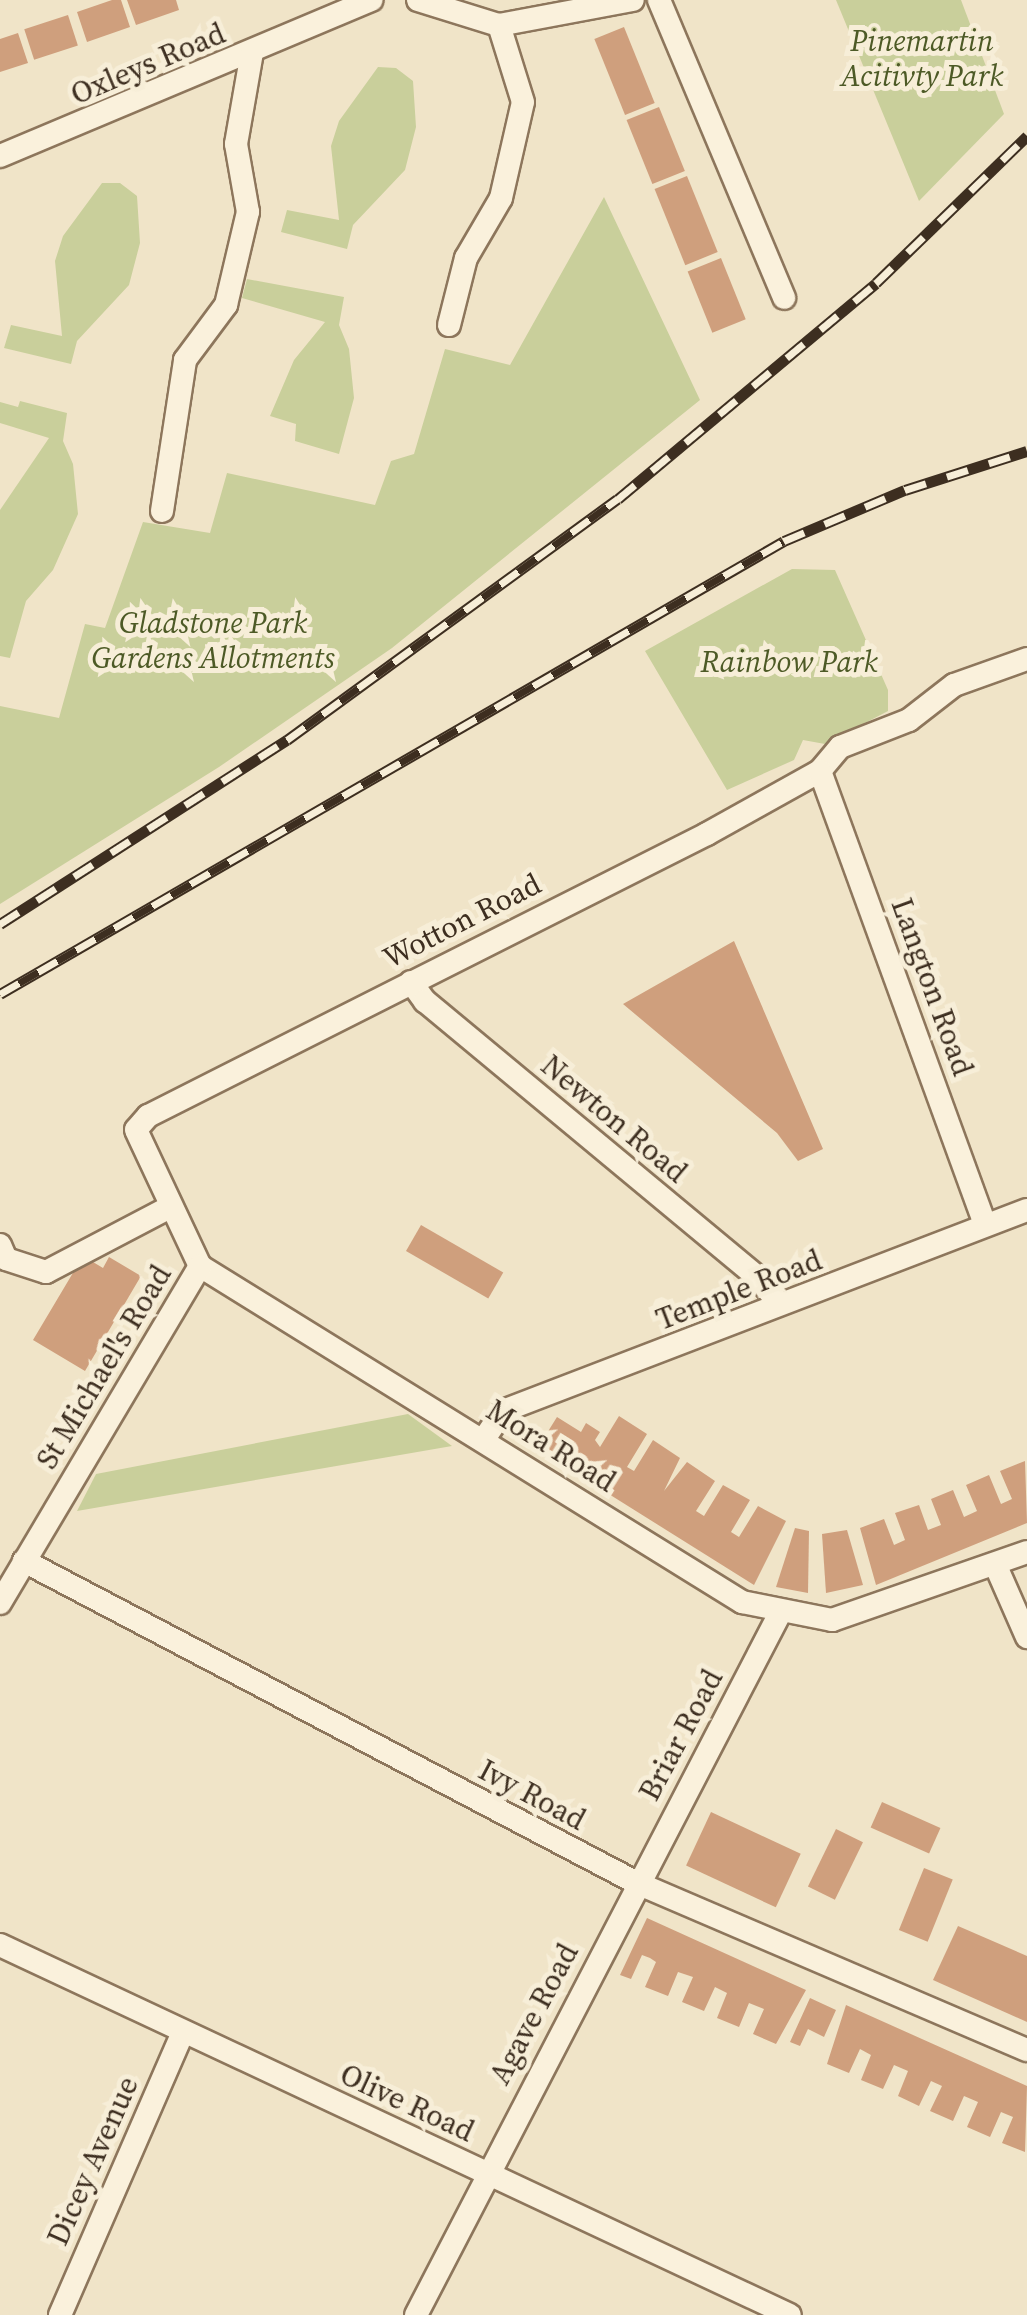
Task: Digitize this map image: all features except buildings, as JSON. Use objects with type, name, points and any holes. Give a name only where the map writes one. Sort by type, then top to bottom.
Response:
[{"type":"street","name":"Oxleys Road","points":[[0,156],[372,0]]},
{"type":"street","points":[[418,0],[498,25],[634,0]]},
{"type":"street","points":[[659,0],[781,259],[784,298]]},
{"type":"street","points":[[449,325],[466,258],[501,198],[523,102],[498,25]]},
{"type":"street","points":[[162,511],[186,360],[226,305],[248,212],[236,144],[252,52]]},
{"type":"street","name":"Wotton Road","points":[[170,1207],[136,1130],[148,1116],[820,771],[840,747],[908,720],[954,685],[1027,659]]},
{"type":"street","name":"Langton Road","points":[[820,771],[985,1226]]},
{"type":"street","name":"Newton Road","points":[[410,982],[424,1000],[757,1277],[779,1303]]},
{"type":"street","points":[[0,1245],[6,1259],[46,1272],[170,1207],[200,1266]]},
{"type":"street","name":"Temple Road","points":[[484,1439],[504,1410],[1027,1210]]},
{"type":"street","name":"Mora Road","points":[[200,1266],[742,1602],[779,1614],[832,1620],[1027,1552]]},
{"type":"street","name":"St Michael's Road","points":[[0,1603],[200,1266]]},
{"type":"street","name":"Ivy Road","points":[[24,1560],[636,1884],[1027,2050]]},
{"type":"street","points":[[995,1564],[1027,1636]]},
{"type":"street","name":"Briar Road","points":[[636,1884],[779,1614]]},
{"type":"street","name":"Agave Road","points":[[416,2315],[485,2172],[636,1884]]},
{"type":"street","name":"Olive Road","points":[[0,1945],[485,2172],[752,2307],[790,2315]]},
{"type":"street","name":"Dicey Avenue","points":[[60,2315],[183,2032]]},
{"type":"green space","name":"Pinemartin Acitivty Park","points":[[836,0],[961,0],[1004,114],[919,201]]},
{"type":"green space","points":[[378,67],[396,68],[413,81],[416,127],[405,170],[353,225],[347,249],[281,232],[287,210],[339,220],[331,146],[339,121]]},
{"type":"green space","points":[[102,183],[120,183],[137,196],[140,243],[129,285],[77,341],[71,364],[4,348],[11,325],[62,336],[55,261],[63,236]]},
{"type":"green space","name":"Gladstone Park Gardens Allotments","points":[[604,197],[700,400],[392,648],[219,767],[0,904],[0,706],[59,718],[85,624],[105,628],[143,522],[210,533],[227,473],[375,505],[391,461],[414,454],[445,349],[510,365]]},
{"type":"green space","points":[[247,279],[344,297],[339,325],[349,349],[354,398],[339,454],[295,441],[296,424],[270,416],[294,360],[325,322],[242,298]]},
{"type":"green space","points":[[20,401],[67,413],[63,441],[73,464],[78,514],[53,570],[26,601],[10,658],[0,656],[0,510],[49,438],[0,423],[0,402],[18,407]]},
{"type":"green space","name":"Rainbow Park","points":[[792,569],[835,570],[888,690],[888,711],[825,744],[803,740],[794,760],[727,790],[645,651]]},
{"type":"green space","points":[[408,1414],[452,1446],[77,1511],[96,1474]]},
{"type":"railway","points":[[0,924],[287,740],[618,499],[876,283],[1027,136]]},
{"type":"railway","points":[[0,994],[784,541],[905,490],[1027,451]]}]
